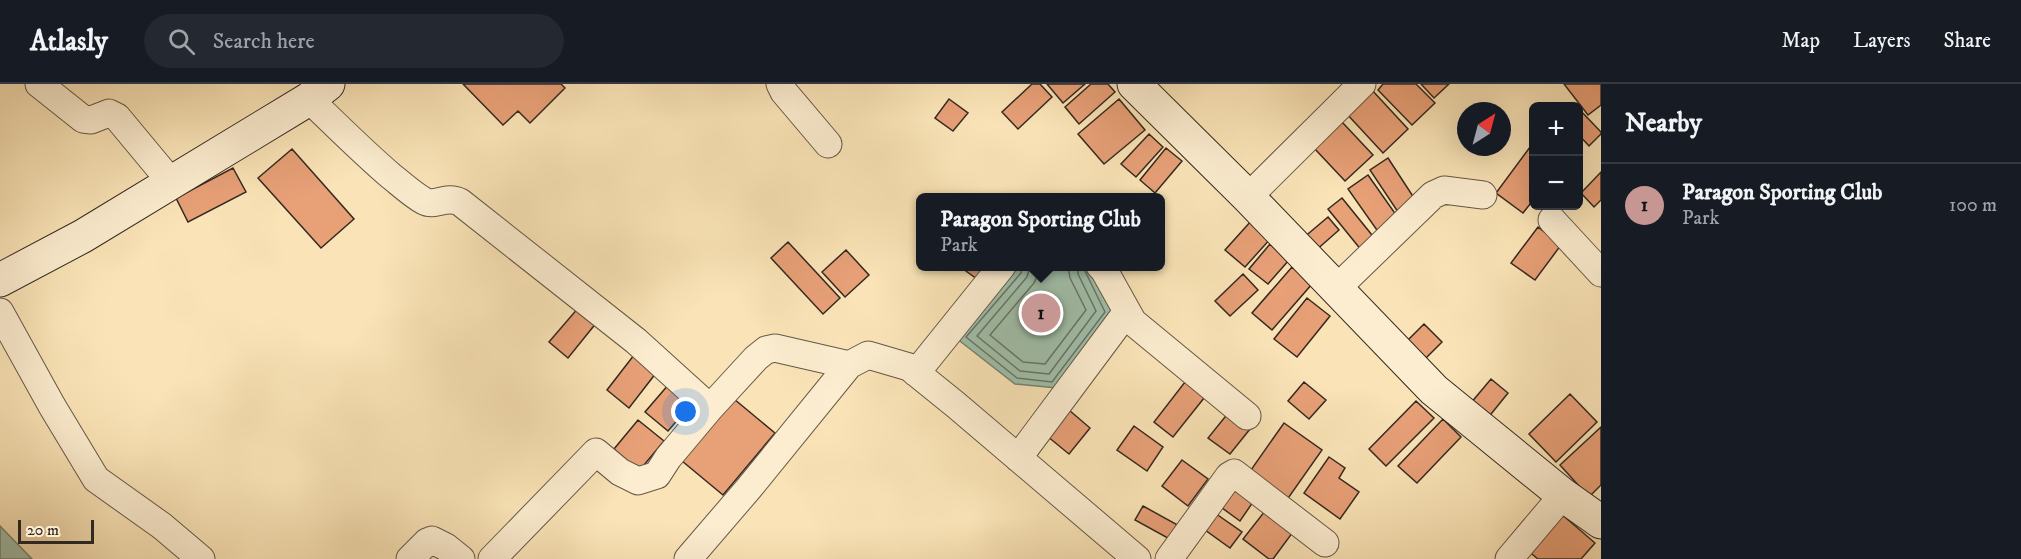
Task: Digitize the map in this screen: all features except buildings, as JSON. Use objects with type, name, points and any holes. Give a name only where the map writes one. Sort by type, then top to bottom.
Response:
[{"type":"street","points":[[39,84],[86,120],[109,113],[117,117],[171,182]]},
{"type":"street","points":[[780,84],[784,92],[828,144]]},
{"type":"street","points":[[1134,84],[1248,197],[1434,390],[1563,495],[1601,522]]},
{"type":"street","points":[[1248,197],[1362,84]]},
{"type":"street","points":[[0,280],[82,237],[319,92],[373,161],[425,202],[431,203],[449,198],[460,202],[653,355],[710,408]]},
{"type":"street","points":[[1336,289],[1439,192],[1444,190],[1483,195]]},
{"type":"street","points":[[1552,220],[1601,273]]},
{"type":"street","points":[[916,373],[999,271]]},
{"type":"street","points":[[1105,271],[1126,313],[1138,327],[1247,416]]},
{"type":"street","points":[[0,312],[96,479],[162,526],[201,559]]},
{"type":"street","points":[[1018,458],[1126,313]]},
{"type":"street","points":[[492,559],[596,452],[620,472],[638,481],[657,475],[668,458],[710,408],[766,350],[775,348],[849,365]]},
{"type":"street","points":[[688,559],[849,365],[868,355],[903,364],[916,373],[1137,559]]},
{"type":"street","points":[[1169,559],[1229,476],[1234,473],[1325,543]]},
{"type":"street","points":[[1509,559],[1563,495]]},
{"type":"street","points":[[410,559],[432,540],[446,547],[461,559]]},
{"type":"water","points":[[1015,271],[1092,271],[1113,312],[1057,388],[1015,384],[956,338]]},
{"type":"water","points":[[0,526],[32,559],[0,559]]},
{"type":"place","name":"Paragon Sporting Club","points":[[1041,313]]}]
